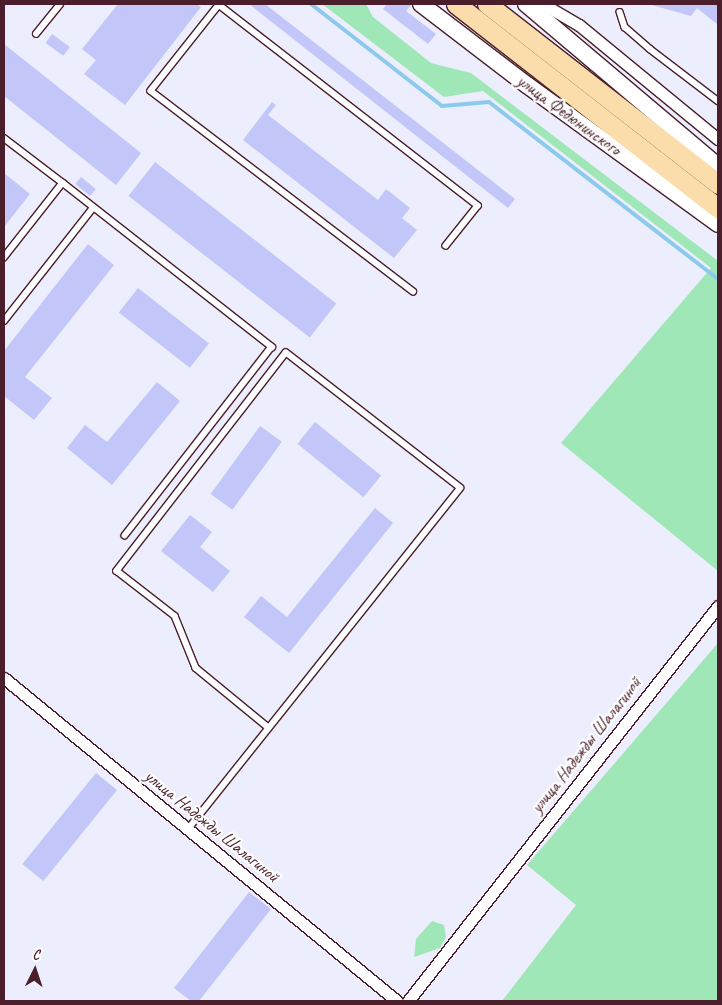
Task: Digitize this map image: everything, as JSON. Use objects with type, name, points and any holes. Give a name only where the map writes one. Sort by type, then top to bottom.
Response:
[{"type":"highway","name":"улица Федюнинского","points":[[456,4],[718,208]]},
{"type":"highway","name":"улица Федюнинского","points":[[487,4],[718,184]]},
{"type":"main road","name":"улица Федюнинского","points":[[421,4],[557,108],[718,224]]},
{"type":"main road","points":[[526,4],[718,166]]},
{"type":"street","points":[[544,4],[579,25],[718,140]]},
{"type":"street","name":"улица Надежды Шалагиной","points":[[408,1001],[718,606]]},
{"type":"street","name":"улица Надежды Шалагиной","points":[[4,678],[397,1001]]},
{"type":"lane","points":[[36,34],[60,4]]},
{"type":"lane","points":[[413,291],[151,91],[219,4],[478,206],[446,246]]},
{"type":"lane","points":[[620,12],[625,28],[718,101]]},
{"type":"lane","points":[[4,138],[272,347],[125,536]]},
{"type":"lane","points":[[4,258],[63,183]]},
{"type":"lane","points":[[4,321],[93,208]]},
{"type":"lane","points":[[188,829],[269,728],[460,488],[286,353],[117,571],[175,616],[196,668],[269,728]]},
{"type":"green space","points":[[322,4],[366,4],[373,17],[431,63],[471,73],[718,261],[718,571],[561,443],[711,268],[483,91],[444,97]]},
{"type":"green space","points":[[718,643],[718,1001],[502,1001],[576,905],[527,865]]},
{"type":"green space","points":[[432,921],[444,925],[446,937],[440,948],[414,957],[416,939]]},
{"type":"building","points":[[118,4],[196,4],[201,7],[125,105],[84,74],[96,60],[82,49]]},
{"type":"building","points":[[249,4],[265,4],[515,199],[508,208]]},
{"type":"building","points":[[387,4],[412,4],[406,11],[436,34],[428,44],[383,9]]},
{"type":"building","points":[[648,4],[718,4],[718,25],[697,8],[691,16]]},
{"type":"building","points":[[52,34],[70,47],[63,56],[46,43]]},
{"type":"building","points":[[4,44],[141,153],[116,185],[4,96]]},
{"type":"building","points":[[272,102],[276,105],[268,115],[378,200],[386,189],[410,208],[402,218],[417,230],[394,258],[243,140]]},
{"type":"building","points":[[155,162],[336,304],[310,337],[129,196]]},
{"type":"building","points":[[4,173],[30,194],[4,227]]},
{"type":"building","points":[[81,177],[96,189],[90,196],[75,184]]},
{"type":"building","points":[[88,244],[114,265],[25,377],[52,398],[34,420],[4,396],[4,351]]},
{"type":"building","points":[[138,288],[209,343],[190,368],[119,312]]},
{"type":"building","points":[[157,382],[180,401],[112,485],[67,448],[85,425],[107,442]]},
{"type":"building","points":[[315,422],[381,475],[363,497],[297,444]]},
{"type":"building","points":[[260,426],[282,442],[232,510],[211,494]]},
{"type":"building","points":[[375,508],[393,523],[289,653],[244,617],[261,596],[287,617]]},
{"type":"building","points":[[190,515],[212,532],[200,547],[230,571],[213,592],[161,551]]},
{"type":"building","points":[[96,773],[117,790],[43,881],[22,864]]},
{"type":"building","points":[[249,892],[271,909],[199,1001],[191,1001],[174,988]]},
{"type":"waterway","points":[[311,4],[442,106],[489,102],[718,279]]}]
